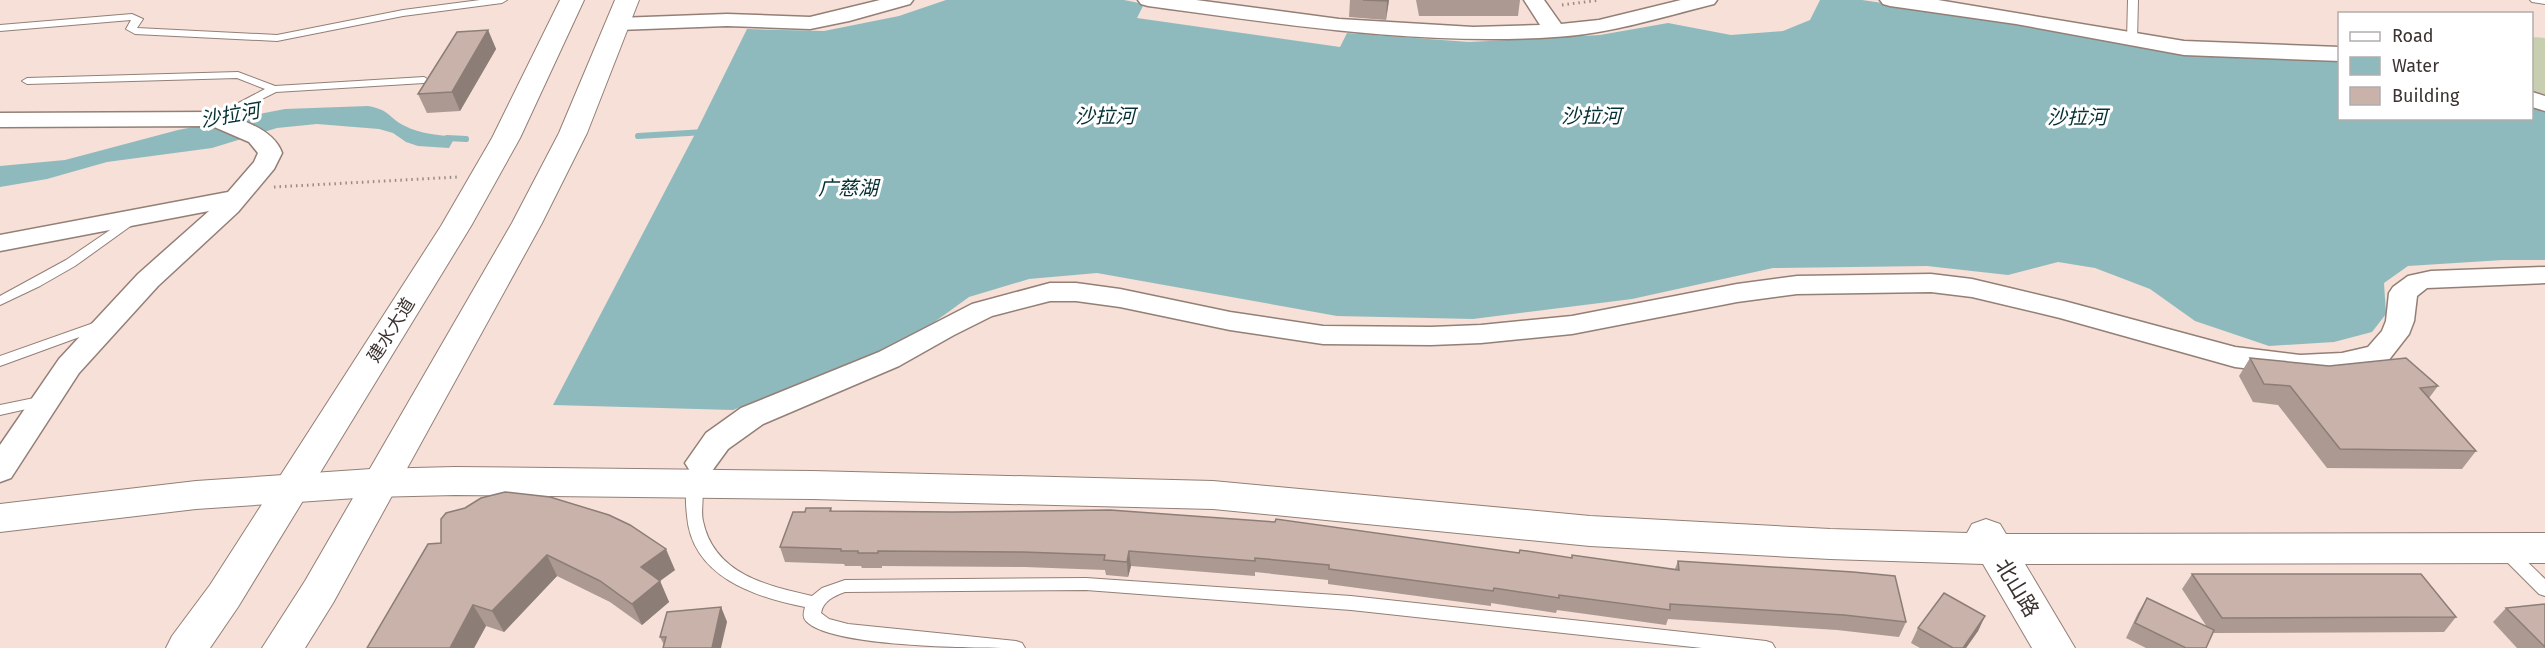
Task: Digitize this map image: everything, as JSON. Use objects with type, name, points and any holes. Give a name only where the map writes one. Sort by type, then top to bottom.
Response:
[{"type":"street","name":"建水大道","points":[[187,648],[224,596],[456,226],[506,138],[572,0]]},
{"type":"street","points":[[283,648],[319,592],[532,213],[573,133],[622,12],[727,20],[810,23],[842,17],[903,0]]},
{"type":"street","points":[[1149,0],[1189,7],[1378,29],[1473,33],[1555,31],[1614,23],[1707,0]]},
{"type":"street","points":[[1890,0],[2020,19],[2132,40],[2207,50],[2251,52],[2290,50],[2338,54]]},
{"type":"street","points":[[2020,19],[2030,7],[2031,0]]},
{"type":"street","points":[[1537,4],[1555,31]]},
{"type":"street","points":[[0,120],[216,119],[257,137],[270,150],[269,159],[241,193],[210,226],[148,280],[69,366],[0,470]]},
{"type":"street","points":[[0,243],[135,217],[241,193]]},
{"type":"street","points":[[698,473],[717,441],[752,416],[890,359],[963,318],[982,310],[1022,297],[1050,292],[1076,292],[1120,298],[1230,321],[1323,335],[1431,336],[1572,325],[1737,293],[1797,285],[1931,283],[1972,288],[2064,310],[2235,357],[2310,365],[2342,363],[2378,354],[2395,334],[2400,321],[2403,293],[2418,282],[2447,278],[2545,275]]},
{"type":"street","points":[[0,499],[123,483],[386,473],[466,481],[698,473],[1213,495],[1602,532],[1830,544],[1988,537],[2545,525]]},
{"type":"street","points":[[0,518],[299,477]]},
{"type":"street","points":[[1988,537],[2545,548]]},
{"type":"street","name":"北山路","points":[[1988,537],[2054,648]]},
{"type":"lane","points":[[0,28],[132,17],[138,19],[132,28],[135,31],[277,38],[403,13],[502,0]]},
{"type":"lane","points":[[2132,40],[2133,0]]},
{"type":"lane","points":[[2535,0],[2545,0]]},
{"type":"lane","points":[[27,81],[238,75],[274,89],[424,80]]},
{"type":"lane","points":[[216,119],[240,109],[274,89]]},
{"type":"lane","points":[[0,301],[68,265],[95,248],[135,217]]},
{"type":"lane","points":[[0,361],[110,321]]},
{"type":"lane","points":[[0,410],[46,400]]},
{"type":"lane","points":[[698,473],[693,510],[698,536],[720,566],[736,578],[766,592],[815,603]]},
{"type":"lane","points":[[2503,548],[2545,589]]},
{"type":"lane","points":[[1016,648],[836,629],[824,625],[812,616],[815,603],[833,589],[857,585],[1086,584],[1351,603],[1766,648]]},
{"type":"path","points":[[1537,4],[1600,0]]},
{"type":"path","points":[[241,193],[485,175]]},
{"type":"green space","points":[[2533,37],[2545,38],[2545,99],[2533,94]]},
{"type":"water","name":"广慈湖","points":[[946,0],[1124,0],[1144,4],[1137,18],[1340,47],[1347,33],[1469,42],[1600,35],[1668,23],[1731,35],[1783,31],[1810,20],[1820,0],[1862,0],[2087,34],[2162,51],[2264,59],[2319,57],[2338,60],[2338,120],[2533,120],[2533,102],[2545,106],[2545,260],[2503,260],[2408,266],[2384,283],[2386,314],[2372,332],[2334,342],[2269,346],[2195,321],[2150,289],[2095,268],[2058,262],[2008,275],[1927,266],[1773,268],[1632,299],[1473,319],[1337,316],[1097,273],[1029,279],[969,297],[900,347],[733,410],[553,405],[696,132],[747,29],[824,31],[899,16]]},
{"type":"water","points":[[368,106],[385,112],[411,129],[455,137],[449,148],[418,146],[406,142],[393,133],[379,129],[317,124],[277,128],[212,148],[107,162],[47,179],[0,187],[0,166],[65,160],[178,130],[285,109]]},
{"type":"building","points":[[488,30],[452,92],[418,94],[457,32]]},
{"type":"building","points":[[2250,358],[2329,366],[2406,358],[2438,386],[2420,388],[2476,451],[2340,449],[2290,386],[2264,384]]},
{"type":"building","points":[[505,492],[550,497],[609,515],[630,525],[666,549],[641,567],[660,581],[632,604],[600,581],[547,555],[492,611],[473,605],[450,648],[367,648],[428,544],[441,543],[441,519],[446,513],[465,508],[481,498]]},
{"type":"building","points":[[806,508],[831,508],[830,511],[953,512],[1110,510],[1275,522],[1276,519],[1519,553],[1520,550],[1572,558],[1572,555],[1679,570],[1678,561],[1895,576],[1906,622],[1844,615],[1670,604],[1670,610],[1559,595],[1559,598],[1494,588],[1493,591],[1329,569],[1329,565],[1255,558],[1255,561],[1129,551],[1127,562],[1104,560],[1105,555],[1023,552],[878,551],[878,553],[858,553],[858,551],[841,551],[841,549],[780,547],[793,512],[805,512]]},
{"type":"building","points":[[2192,574],[2421,574],[2456,617],[2222,618]]},
{"type":"building","points":[[1944,593],[1985,616],[1963,648],[1953,648],[1918,628]]},
{"type":"building","points":[[2147,598],[2214,630],[2206,648],[2186,648],[2135,623]]},
{"type":"building","points":[[2545,604],[2545,647],[2506,608]]},
{"type":"building","points":[[721,607],[712,648],[663,648],[666,637],[660,637],[667,612]]},
{"type":"waterway","name":"沙拉河","points":[[638,136],[705,132]]},
{"type":"waterway","name":"沙拉河","points":[[447,138],[466,139]]}]
